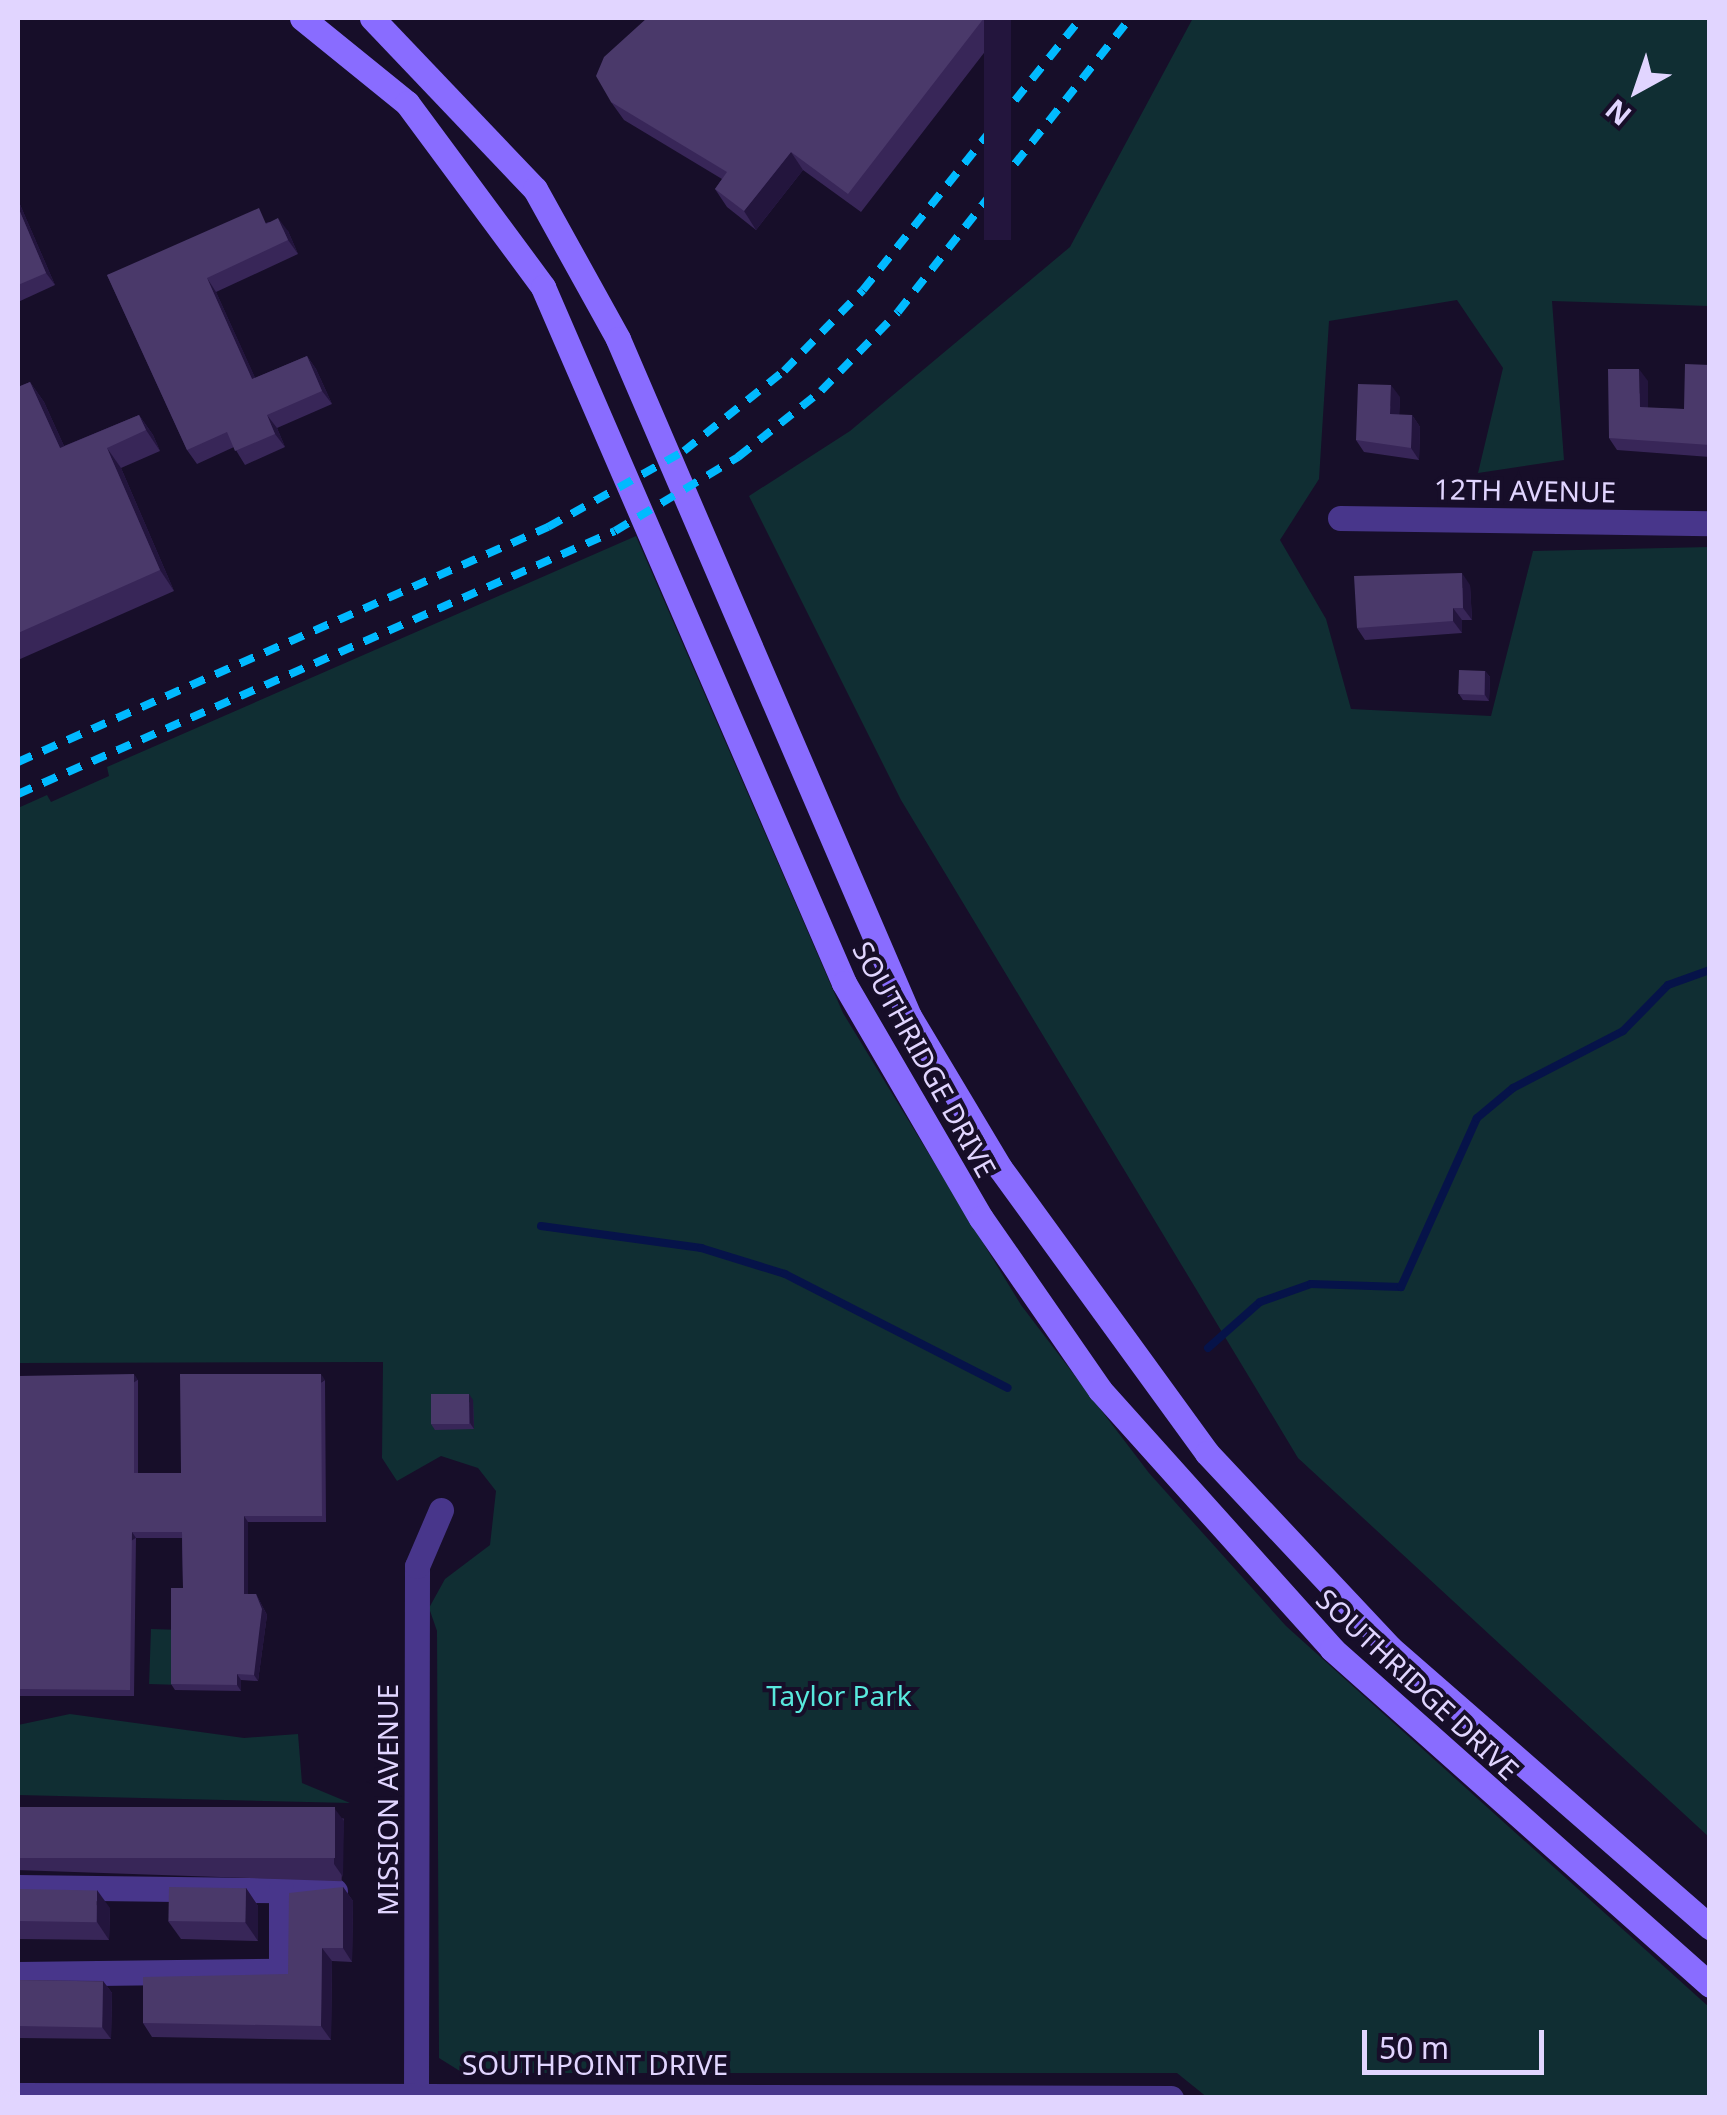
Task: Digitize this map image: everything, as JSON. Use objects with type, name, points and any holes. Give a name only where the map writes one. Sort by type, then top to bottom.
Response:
[{"type":"main road","name":"SOUTHRIDGE DRIVE","points":[[302,18],[407,103],[544,287],[844,983],[1002,1249],[1100,1390],[1332,1649],[1710,1985]]},
{"type":"main road","name":"SOUTHRIDGE DRIVE","points":[[372,18],[470,114],[535,189],[618,340],[909,1016],[1000,1168],[1233,1481],[1390,1648],[1710,1926]]},
{"type":"main road","points":[[407,103],[470,114]]},
{"type":"street","name":"12TH AVENUE","points":[[1340,518],[1710,522]]},
{"type":"street","name":"MISSION AVENUE","points":[[416,2095],[417,1566],[441,1510]]},
{"type":"street","points":[[18,1888],[335,1891]]},
{"type":"street","points":[[18,1974],[281,1972],[281,1889]]},
{"type":"street","name":"SOUTHPOINT DRIVE","points":[[18,2094],[1171,2098]]},
{"type":"green space","points":[[1193,18],[1709,18],[1709,306],[1552,301],[1564,460],[1478,473],[1503,368],[1457,300],[1329,321],[1319,479],[1280,540],[1326,619],[1351,709],[1491,716],[1533,551],[1709,547],[1709,1837],[1298,1458],[901,800],[749,496],[850,431],[1070,247]]},
{"type":"green space","name":"Taylor Park","points":[[636,536],[843,1013],[1021,1305],[1149,1473],[1286,1626],[1709,2007],[1709,2097],[1208,2098],[1177,2073],[463,2073],[439,2058],[437,1631],[429,1608],[445,1579],[490,1545],[496,1491],[478,1468],[441,1456],[397,1481],[382,1458],[383,1362],[18,1363],[18,808],[47,795],[51,802],[109,776],[107,767]]},
{"type":"green space","points":[[151,1629],[175,1630],[173,1685],[149,1684]]},
{"type":"green space","points":[[70,1714],[244,1738],[298,1734],[302,1783],[350,1803],[18,1795],[18,1725]]},
{"type":"building","points":[[647,18],[984,18],[848,194],[791,152],[744,211],[715,189],[727,172],[611,102],[596,76],[604,57]]},
{"type":"building","points":[[18,207],[46,273],[18,285]]},
{"type":"building","points":[[259,208],[266,224],[278,218],[288,240],[207,278],[252,379],[307,356],[322,391],[267,415],[275,434],[235,451],[227,432],[187,450],[107,275]]},
{"type":"building","points":[[1685,364],[1710,365],[1710,445],[1609,438],[1608,369],[1639,369],[1640,407],[1684,409]]},
{"type":"building","points":[[30,382],[60,448],[139,415],[146,430],[107,448],[160,570],[18,633],[18,387]]},
{"type":"building","points":[[1358,384],[1391,385],[1390,414],[1412,415],[1411,448],[1356,440]]},
{"type":"building","points":[[1462,573],[1463,608],[1453,608],[1453,621],[1357,628],[1354,576]]},
{"type":"building","points":[[1459,670],[1485,671],[1484,695],[1458,694]]},
{"type":"building","points":[[134,1374],[134,1473],[181,1473],[180,1374],[321,1374],[322,1516],[244,1516],[244,1594],[256,1594],[262,1609],[254,1675],[237,1674],[237,1685],[171,1684],[171,1588],[183,1588],[182,1532],[132,1532],[130,1690],[18,1689],[18,1376]]},
{"type":"building","points":[[431,1394],[469,1394],[469,1424],[431,1424]]},
{"type":"building","points":[[18,1807],[335,1807],[335,1858],[18,1858]]},
{"type":"building","points":[[169,1887],[246,1888],[245,1922],[168,1921]]},
{"type":"building","points":[[343,1887],[343,1948],[322,1948],[321,2026],[143,2023],[143,1977],[288,1974],[289,1893]]},
{"type":"building","points":[[18,1889],[97,1890],[96,1922],[18,1921]]},
{"type":"building","points":[[18,1980],[103,1981],[102,2027],[18,2026]]},
{"type":"waterway","points":[[1208,1348],[1260,1302],[1311,1284],[1401,1287],[1477,1118],[1513,1088],[1623,1031],[1668,985],[1710,970]]},
{"type":"waterway","points":[[541,1226],[701,1248],[785,1274],[1008,1388]]},
{"type":"railway","points":[[18,762],[548,527],[684,451],[784,371],[863,290],[1081,18]]},
{"type":"railway","points":[[18,794],[615,531],[738,457],[821,391],[898,312],[1130,18]]}]
